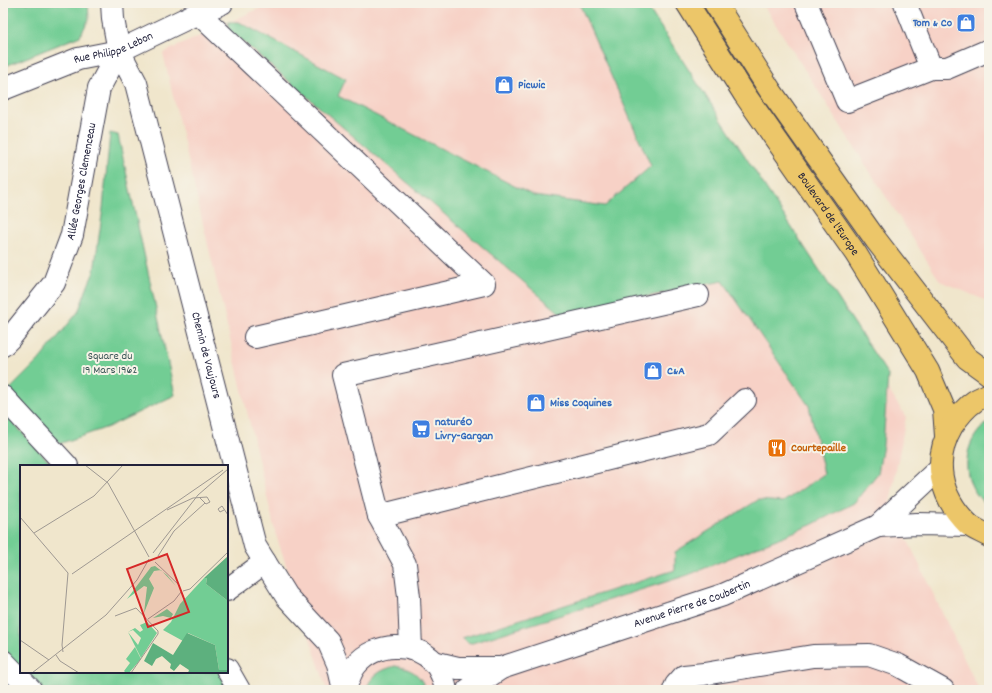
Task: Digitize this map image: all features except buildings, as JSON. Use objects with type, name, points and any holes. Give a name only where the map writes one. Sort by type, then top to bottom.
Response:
[{"type":"main road","name":"Boulevard de l'Europe","points":[[686,3],[745,95],[856,254],[928,371],[944,409],[946,436]]},
{"type":"main road","name":"Boulevard de l'Europe","points":[[716,3],[770,90],[876,240],[967,358],[989,374]]},
{"type":"main road","points":[[989,394],[974,402],[958,417],[946,436],[940,468],[944,490],[954,509],[969,525],[989,536]]},
{"type":"street","points":[[112,3],[113,19],[119,51]]},
{"type":"street","name":"Rue Philippe Lebon","points":[[3,89],[78,59],[119,51],[222,3]]},
{"type":"street","points":[[806,3],[847,101],[931,68],[947,68],[989,50]]},
{"type":"street","points":[[905,3],[931,68]]},
{"type":"street","points":[[198,13],[484,284],[255,337]]},
{"type":"street","name":"Allée Georges Clemenceau","points":[[3,345],[54,283],[72,235],[99,88],[119,51]]},
{"type":"street","name":"Chemin de Vaujours","points":[[119,51],[136,83],[254,546],[286,596],[328,641],[338,664],[344,690]]},
{"type":"street","points":[[411,649],[409,597],[405,564],[379,516],[342,375],[698,295]]},
{"type":"street","points":[[3,397],[66,465]]},
{"type":"street","points":[[379,516],[709,434],[745,400]]},
{"type":"street","name":"Avenue Pierre de Coubertin","points":[[468,690],[502,668],[723,595],[878,526],[940,468]]},
{"type":"street","name":"Avenue Pierre de Coubertin","points":[[878,526],[917,524],[969,525]]},
{"type":"street","points":[[228,589],[264,562]]},
{"type":"street","points":[[328,641],[353,648],[382,648],[401,646],[418,651],[434,662],[444,677],[446,690]]},
{"type":"street","points":[[344,690],[357,664],[368,654],[382,648]]},
{"type":"street","points":[[674,690],[676,685],[684,676],[813,656],[869,655],[898,665],[942,690]]},
{"type":"street","points":[[3,661],[31,690]]},
{"type":"street","name":"Avenue Pierre de Coubertin","points":[[434,662],[458,668],[502,668]]},
{"type":"street","points":[[228,671],[239,690]]},
{"type":"shaded area","points":[[271,3],[638,3],[906,417],[890,503],[979,690],[327,690],[276,535],[163,53]]},
{"type":"shaded area","points":[[762,3],[989,3],[989,302],[940,281]]},
{"type":"green space","points":[[3,3],[88,3],[89,19],[80,36],[3,67]]},
{"type":"green space","points":[[579,3],[645,3],[888,375],[883,445],[878,473],[854,503],[811,525],[688,575],[469,644],[462,638],[675,570],[675,552],[758,500],[783,502],[824,474],[809,406],[723,281],[561,314],[229,30],[228,22],[239,22],[346,79],[338,96],[534,196],[605,206],[651,166]]},
{"type":"green space","name":"Square du 19 Mars 1962","points":[[110,133],[118,135],[175,395],[108,427],[59,444],[9,390],[39,360],[78,312],[94,272],[103,208]]},
{"type":"green space","points":[[3,412],[52,465],[20,465],[20,673],[220,673],[230,690],[3,690]]},
{"type":"green space","points":[[989,422],[989,507],[981,500],[972,487],[967,467],[967,457],[974,437]]},
{"type":"green space","points":[[395,666],[415,673],[424,684],[426,690],[366,690],[371,680],[377,674],[385,669]]},
{"type":"place","name":"Tom & Co","points":[[966,23]]},
{"type":"place","name":"Picwic","points":[[504,85]]},
{"type":"place","name":"C&A","points":[[653,371]]},
{"type":"place","name":"Miss Coquines","points":[[536,403]]},
{"type":"place","name":"naturéO Livry-Gargan","points":[[421,429]]},
{"type":"place","name":"Courtepaille","points":[[777,448]]}]
